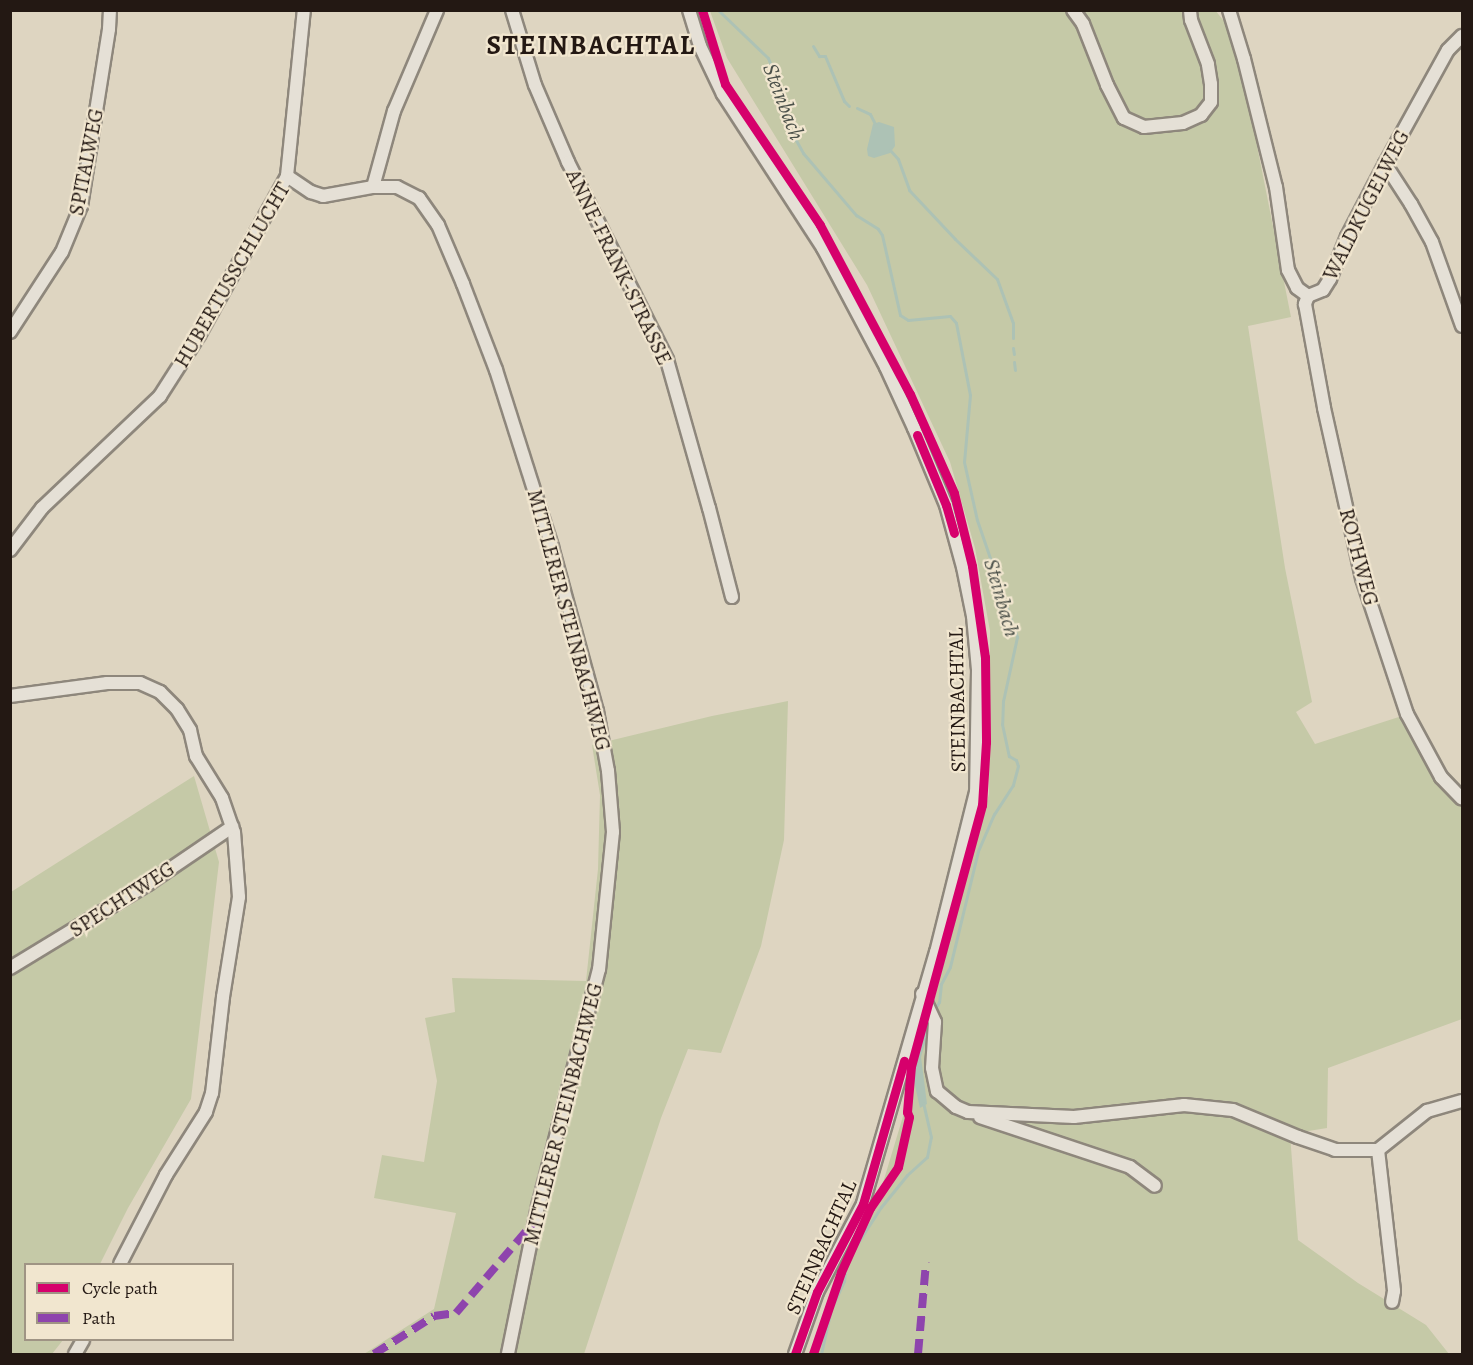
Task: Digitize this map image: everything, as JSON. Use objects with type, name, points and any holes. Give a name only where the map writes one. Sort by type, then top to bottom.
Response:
[{"type":"street","name":"SPITALWEG","points":[[10,332],[62,252],[81,206],[110,30],[110,10]]},
{"type":"street","points":[[289,177],[304,10]]},
{"type":"street","points":[[373,187],[394,111],[437,10]]},
{"type":"street","name":"ANNE-FRANK-STRASSE","points":[[512,10],[535,85],[568,162],[667,360],[710,508],[732,597]]},
{"type":"street","name":"STEINBACHTAL","points":[[689,10],[700,46],[723,94],[823,248],[886,368],[946,505],[963,567],[973,616],[978,670],[976,792],[944,920],[863,1204],[817,1292],[795,1354]]},
{"type":"street","points":[[1073,10],[1083,24],[1107,85],[1124,118],[1144,126],[1183,123],[1201,115],[1211,102],[1208,64],[1191,20],[1190,10]]},
{"type":"street","name":"WALDKUGELWEG","points":[[1229,10],[1244,59],[1276,187],[1288,270],[1298,288],[1308,296],[1323,290],[1330,279],[1347,237],[1384,164],[1448,50],[1462,36]]},
{"type":"street","points":[[1384,164],[1412,204],[1432,242],[1460,313],[1462,326]]},
{"type":"street","name":"HUBERTUSSCHLUCHT","points":[[10,550],[42,508],[160,396],[199,335],[289,177],[311,192],[323,196],[373,187]]},
{"type":"street","name":"MITTLERER STEINBACHWEG","points":[[373,187],[397,187],[419,198],[438,225],[463,284],[496,370],[549,536],[597,711],[608,771],[613,832],[600,969],[538,1206],[508,1354]]},
{"type":"street","name":"ROTHWEG","points":[[1308,296],[1305,304],[1324,408],[1362,578],[1407,714],[1441,777],[1462,799]]},
{"type":"street","points":[[10,696],[107,683],[140,683],[160,692],[177,709],[190,730],[196,756],[222,798],[232,827],[239,897],[223,997],[212,1093],[206,1112],[166,1175],[121,1263]]},
{"type":"street","name":"SPECHTWEG","points":[[10,968],[148,884],[232,827]]},
{"type":"street","points":[[922,994],[935,1022],[932,1068],[937,1091],[956,1107],[1130,1167],[1155,1186]]},
{"type":"street","points":[[968,1112],[1074,1117],[1184,1105],[1233,1110],[1335,1150],[1378,1150],[1399,1131],[1427,1112],[1462,1101]]},
{"type":"street","points":[[1378,1150],[1394,1291],[1392,1302]]},
{"type":"green space","points":[[1215,10],[1235,35],[1291,317],[1248,326],[1285,568],[1312,702],[1296,712],[1315,744],[1405,715],[1462,803],[1462,1019],[1328,1068],[1327,1128],[1290,1134],[1298,1240],[1358,1283],[1426,1325],[1449,1354],[814,1354],[830,1302],[876,1206],[904,1113],[989,794],[990,631],[975,548],[950,462],[867,285],[727,58],[710,11]]},
{"type":"green space","points":[[788,701],[784,840],[761,946],[721,1053],[688,1049],[661,1118],[584,1354],[364,1354],[434,1309],[456,1213],[374,1198],[382,1155],[424,1162],[437,1081],[425,1018],[455,1012],[452,978],[586,981],[598,869],[600,795],[592,745],[712,716]]},
{"type":"green space","points":[[194,776],[219,862],[191,1099],[128,1208],[100,1263],[24,1263],[24,1341],[62,1341],[52,1354],[11,1354],[11,892]]},
{"type":"shaded area","points":[[879,122],[894,127],[895,146],[890,153],[874,158],[868,156],[867,149],[873,124]]},
{"type":"shaded area","points":[[925,1018],[931,1024],[921,1057],[927,1104],[920,1108],[914,1081],[915,1058]]},
{"type":"waterway","name":"Steinbach","points":[[718,10],[768,58],[783,95],[792,133],[803,153],[856,215],[878,229],[882,235],[900,315],[908,320],[950,316],[956,323],[970,395],[964,462],[977,520],[1017,637],[1003,701],[1002,724],[1009,756],[1016,760],[1018,766],[1013,785],[994,814],[978,851],[950,967],[941,984],[939,1002],[934,1010]]},
{"type":"waterway","points":[[813,46],[819,56],[825,56],[844,101],[849,106]]},
{"type":"waterway","points":[[857,108],[870,114],[876,126]]},
{"type":"waterway","points":[[890,150],[898,159],[909,190],[997,279],[1013,323],[1013,338]]},
{"type":"waterway","points":[[1013,348],[1014,354]]},
{"type":"waterway","points":[[1014,362],[1015,370]]},
{"type":"waterway","name":"Steinbach","points":[[821,1354],[831,1309],[844,1281],[846,1261],[881,1207],[907,1175],[927,1157],[931,1137],[923,1103]]},
{"type":"marked path","points":[[374,1354],[434,1316],[456,1313],[534,1222]]},
{"type":"marked path","points":[[918,1354],[926,1262]]},
{"type":"cycle path","points":[[702,10],[725,84],[820,225],[910,394],[954,493],[972,566],[985,657],[986,742],[982,805],[911,1066],[907,1112],[909,1117],[898,1167],[870,1208],[841,1272],[813,1354]]},
{"type":"cycle path","points":[[917,435],[946,505],[954,533]]},
{"type":"cycle path","points":[[795,1354],[817,1292],[863,1204],[904,1061]]},
{"type":"district","name":"STEINBACHTAL","points":[[591,46]]}]
